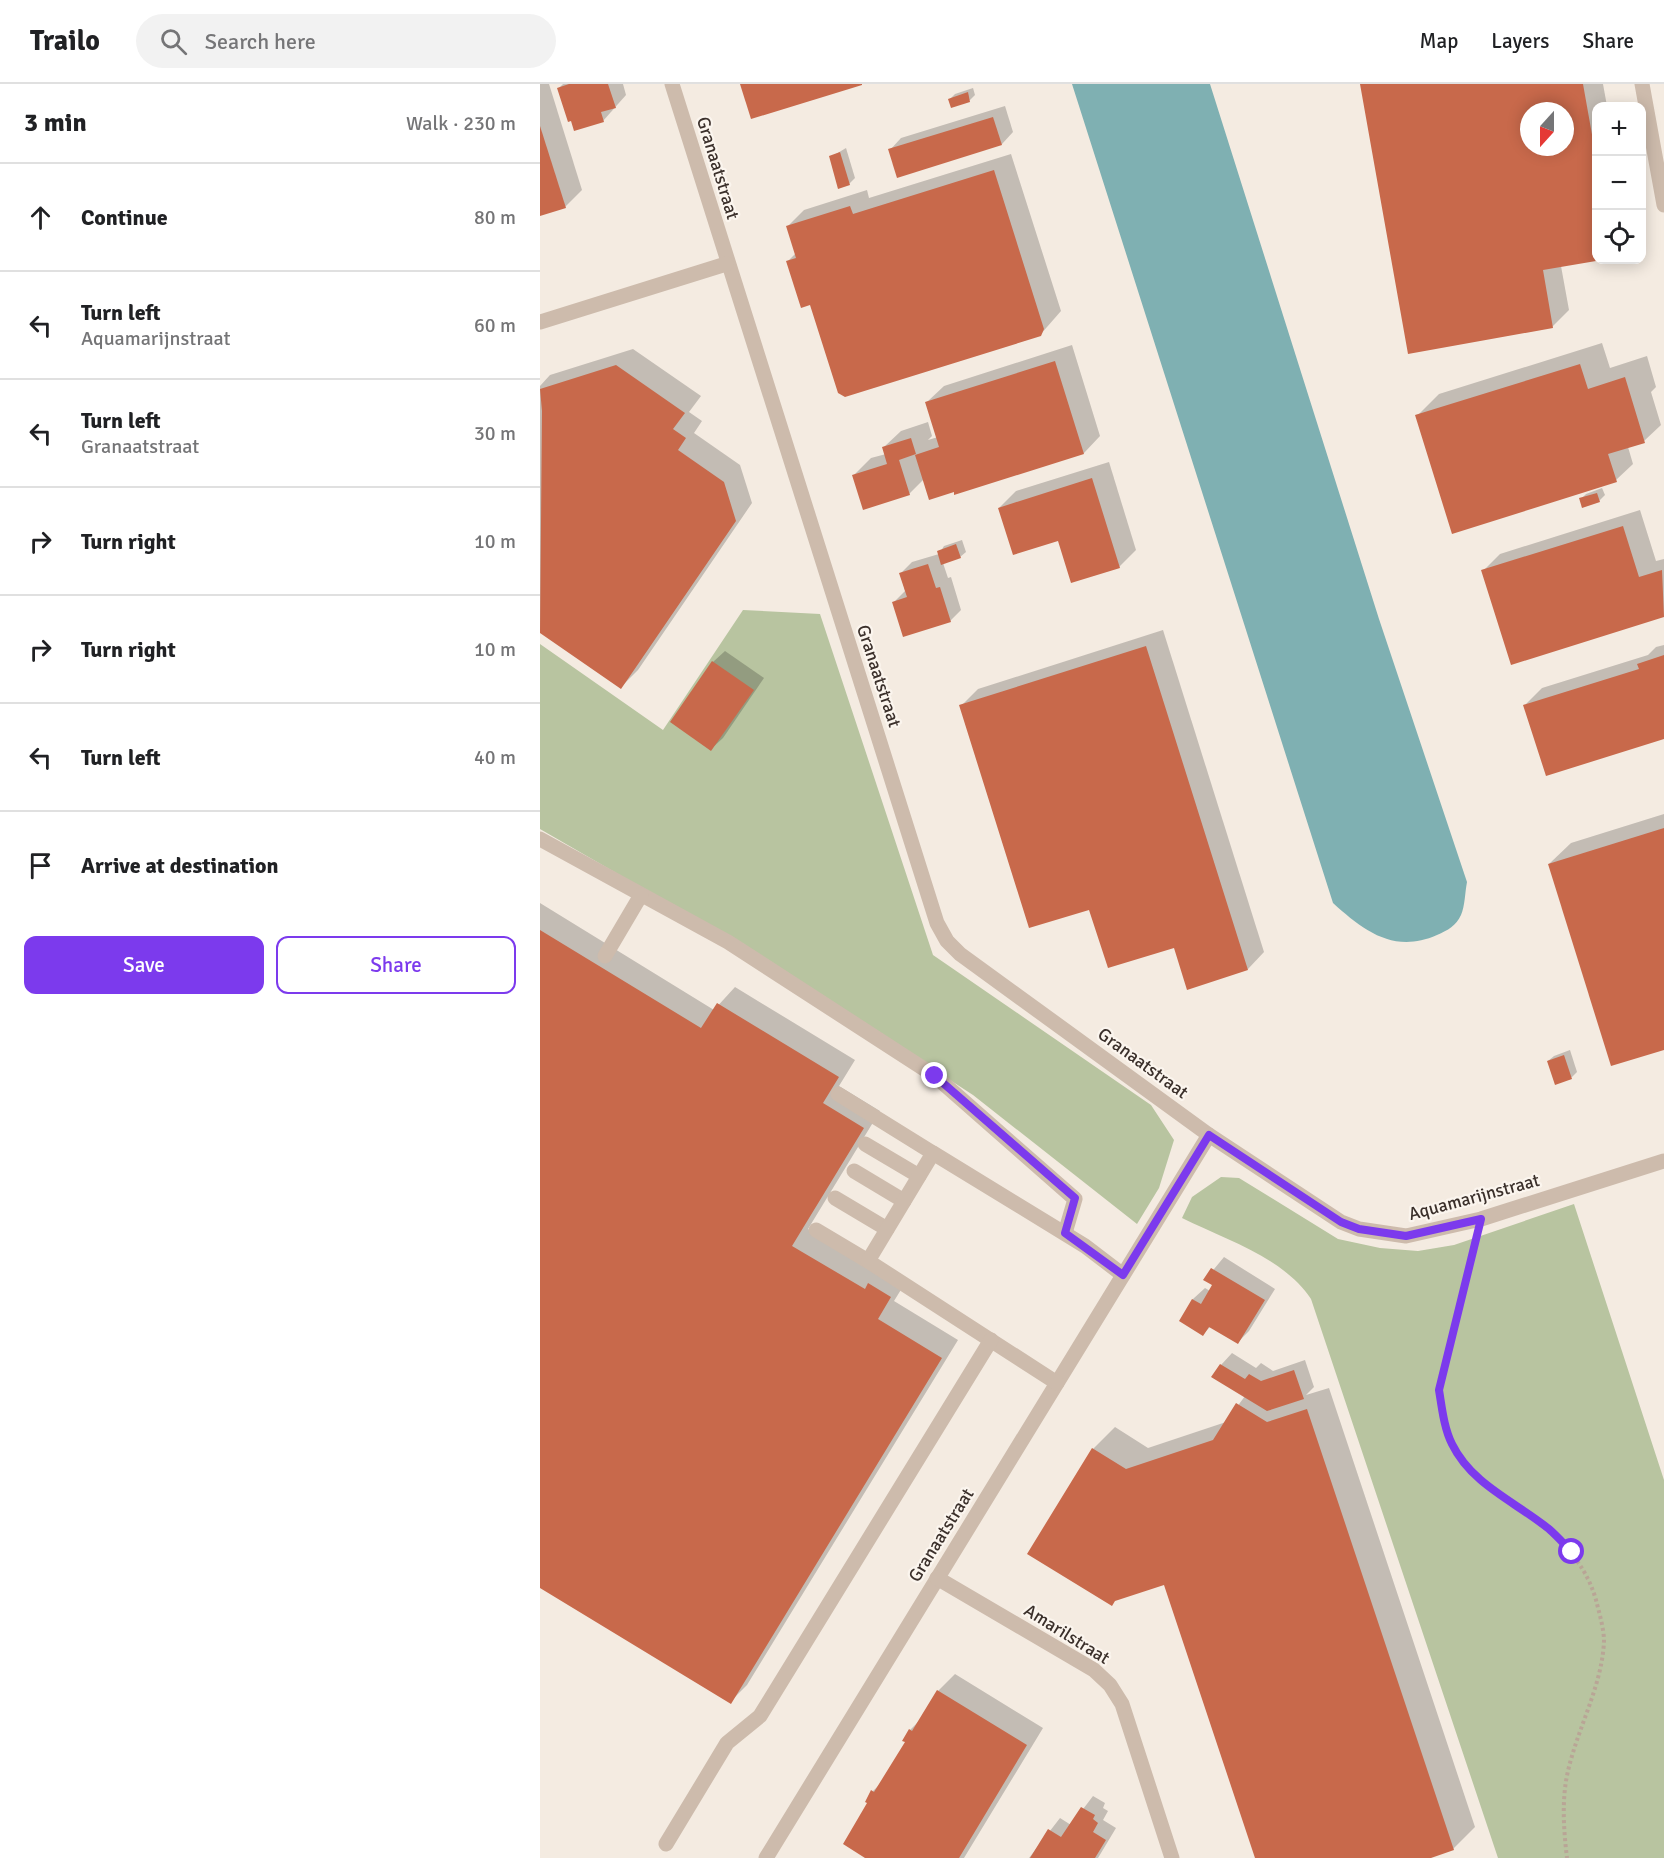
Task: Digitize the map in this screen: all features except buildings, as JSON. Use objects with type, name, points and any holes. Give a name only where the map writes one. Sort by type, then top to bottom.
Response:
[{"type":"street","name":"Granaatstraat","points":[[672,84],[726,264],[937,922],[946,941],[960,954],[1209,1135],[766,1858]]},
{"type":"street","points":[[1642,84],[1664,206]]},
{"type":"street","points":[[540,322],[726,264]]},
{"type":"street","points":[[540,838],[728,942],[935,1076],[1075,1198],[1065,1233]]},
{"type":"street","points":[[605,956],[641,895]]},
{"type":"street","points":[[838,1094],[1065,1233],[1123,1275]]},
{"type":"street","name":"Aquamarijnstraat","points":[[1209,1135],[1341,1222],[1359,1229],[1406,1236],[1481,1219],[1664,1161]]},
{"type":"street","points":[[865,1144],[919,1176]]},
{"type":"street","points":[[868,1261],[933,1153]]},
{"type":"street","points":[[854,1171],[904,1201]]},
{"type":"street","points":[[835,1198],[887,1229]]},
{"type":"street","points":[[816,1230],[1057,1383]]},
{"type":"street","points":[[666,1844],[727,1743],[760,1716],[991,1340]]},
{"type":"street","name":"Amarilstraat","points":[[937,1578],[1094,1670],[1110,1685],[1122,1704],[1172,1858]]},
{"type":"path","points":[[1481,1219],[1439,1390],[1451,1443],[1476,1478],[1549,1530],[1572,1552],[1590,1582],[1604,1640],[1598,1673],[1566,1782],[1564,1830],[1567,1858]]},
{"type":"green space","points":[[743,610],[820,614],[933,955],[1151,1105],[1174,1140],[1159,1188],[1137,1224],[973,1095],[758,955],[540,829],[540,644],[663,730]]},
{"type":"green space","points":[[1221,1177],[1239,1178],[1338,1239],[1380,1248],[1418,1251],[1454,1245],[1574,1204],[1664,1480],[1664,1858],[1498,1858],[1311,1299],[1299,1284],[1269,1261],[1235,1242],[1182,1218],[1192,1197]]},
{"type":"water","points":[[1072,84],[1210,84],[1379,619],[1467,882],[1459,919],[1437,935],[1407,942],[1380,937],[1356,922],[1333,903]]},
{"type":"route","points":[[935,1076],[1075,1198],[1065,1233],[1123,1275],[1209,1135],[1341,1222],[1359,1229],[1406,1236],[1481,1219],[1439,1390],[1451,1443],[1476,1478],[1549,1530],[1572,1552]]}]
